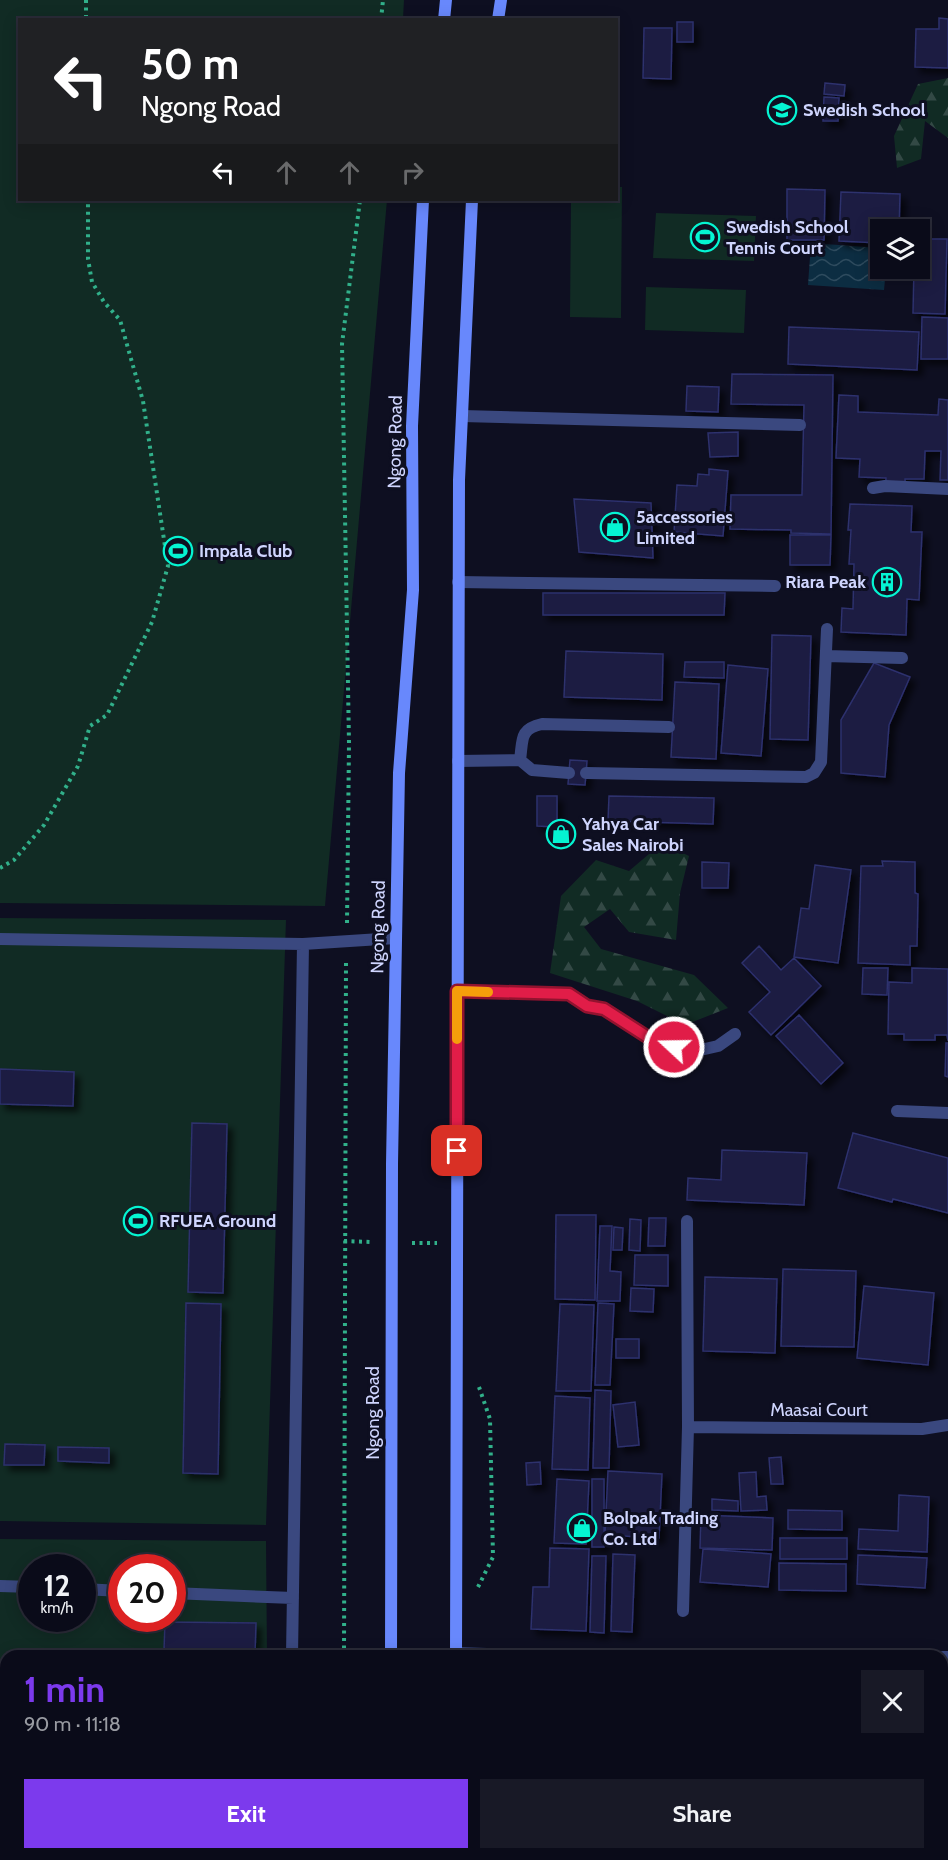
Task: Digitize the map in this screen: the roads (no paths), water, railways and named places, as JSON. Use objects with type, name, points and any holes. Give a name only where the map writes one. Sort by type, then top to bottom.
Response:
[{"type":"main road","points":[[444,18],[446,0]]},
{"type":"main road","points":[[498,18],[501,0]]},
{"type":"main road","name":"Ngong Road","points":[[391,1650],[392,1164],[399,773],[413,590],[412,426],[423,201]]},
{"type":"main road","points":[[456,1650],[459,480],[472,201]]},
{"type":"street","points":[[462,416],[800,425]]},
{"type":"street","points":[[873,488],[885,486],[948,489]]},
{"type":"street","points":[[458,582],[775,586]]},
{"type":"street","points":[[586,773],[806,777],[814,773],[820,762],[828,629]]},
{"type":"street","points":[[826,656],[902,658]]},
{"type":"street","points":[[520,760],[524,733],[531,726],[542,724],[669,726]]},
{"type":"street","points":[[458,761],[520,760],[532,770],[569,773]]},
{"type":"street","points":[[0,939],[303,944],[396,938]]},
{"type":"street","points":[[292,1650],[303,944]]},
{"type":"street","points":[[457,991],[569,994],[587,1006],[604,1009],[646,1036],[674,1047],[696,1051],[718,1046],[735,1034]]},
{"type":"street","points":[[897,1112],[948,1113]]},
{"type":"street","points":[[682,1611],[688,1427],[687,1221]]},
{"type":"street","name":"Maasai Court","points":[[688,1427],[922,1429],[948,1425]]},
{"type":"street","points":[[0,1586],[18,1587]]},
{"type":"street","points":[[186,1594],[293,1598]]},
{"type":"water","points":[[811,243],[870,247],[870,279],[885,279],[884,290],[808,285]]},
{"type":"place","name":"Swedish School","points":[[782,110]]},
{"type":"place","name":"Swedish School Tennis Court","points":[[705,237]]},
{"type":"place","name":"5accessories Limited","points":[[615,527]]},
{"type":"place","name":"Impala Club","points":[[178,551]]},
{"type":"place","name":"Riara Peak","points":[[887,582]]},
{"type":"place","name":"Yahya Car Sales Nairobi","points":[[561,834]]},
{"type":"place","name":"RFUEA Ground","points":[[138,1221]]},
{"type":"place","name":"Bolpak Trading Co. Ltd","points":[[582,1528]]}]
